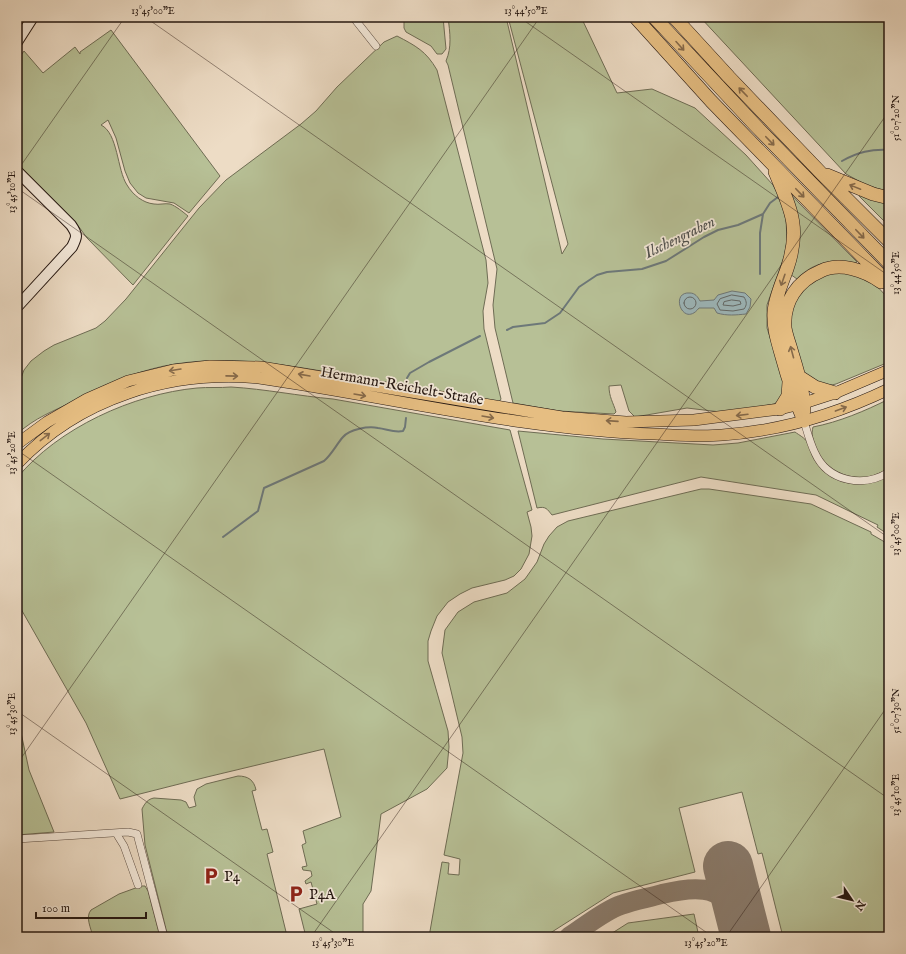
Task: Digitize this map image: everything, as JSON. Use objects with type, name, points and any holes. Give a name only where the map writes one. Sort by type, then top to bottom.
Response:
[{"type":"highway","points":[[635,17],[711,101],[889,286]]},
{"type":"highway","points":[[654,17],[755,125],[889,264]]},
{"type":"highway","points":[[674,17],[821,173],[889,241]]},
{"type":"highway","points":[[772,165],[790,208],[794,225],[793,250],[778,294],[774,317],[775,334],[794,379],[788,396],[780,409]]},
{"type":"highway","points":[[821,173],[873,194],[889,198]]},
{"type":"highway","points":[[804,421],[794,379],[785,328],[787,306],[794,291],[800,284],[812,275],[835,267],[847,267],[858,270],[889,286]]},
{"type":"highway","points":[[794,379],[835,393]]},
{"type":"main road","name":"Hermann-Reichelt-Straße","points":[[17,444],[47,422],[87,399],[128,381],[173,370],[210,366],[261,367],[562,417],[626,422],[694,420],[780,409],[835,393],[889,370]]},
{"type":"main road","name":"Hermann-Reichelt-Straße","points":[[17,464],[36,445],[54,431],[92,408],[132,391],[192,378],[243,376],[266,379],[553,427],[618,433],[722,435],[766,429],[804,421],[856,404],[889,389]]},
{"type":"street","points":[[17,42],[33,17]]},
{"type":"street","points":[[353,17],[376,46]]},
{"type":"street","points":[[17,171],[71,225],[76,232],[77,238],[72,247],[17,307]]},
{"type":"street","points":[[804,421],[815,454],[821,463],[834,475],[852,481],[861,482],[877,479],[889,472]]},
{"type":"street","points":[[17,839],[128,832],[137,834],[164,937]]},
{"type":"street","points":[[116,833],[124,846],[138,885]]},
{"type":"green space","points":[[411,17],[443,17],[446,49],[442,54],[437,54],[431,46],[406,32],[404,28],[404,21]]},
{"type":"green space","points":[[448,17],[506,17],[562,254],[568,244],[508,17],[581,17],[617,93],[652,89],[695,108],[746,155],[773,185],[781,200],[786,220],[787,239],[785,254],[767,305],[767,328],[784,381],[782,399],[774,404],[729,413],[687,408],[635,417],[629,411],[621,385],[609,386],[610,396],[616,412],[614,414],[559,411],[513,403],[495,328],[493,305],[497,269],[446,61],[450,45]]},
{"type":"green space","points":[[700,17],[889,17],[889,192],[866,185],[846,174]]},
{"type":"green space","points":[[111,30],[220,176],[189,213],[174,203],[146,198],[138,193],[130,183],[125,171],[116,138],[108,120],[101,125],[107,129],[111,136],[124,178],[132,192],[142,200],[150,203],[172,205],[188,216],[133,285],[87,238],[79,227],[17,165],[17,61],[24,51],[43,73],[75,47],[80,54],[80,52]]},
{"type":"green space","points":[[397,36],[425,54],[437,70],[486,260],[488,283],[483,311],[484,329],[501,399],[499,402],[284,365],[236,361],[188,362],[164,366],[118,380],[44,415],[17,434],[18,391],[24,370],[31,361],[54,345],[96,328],[105,321],[126,299],[199,208],[226,180],[301,124],[316,111],[337,87],[384,42]]},
{"type":"green space","points":[[790,193],[857,262],[839,261],[824,263],[817,265],[803,273],[797,279],[790,274]]},
{"type":"green space","points":[[861,195],[889,204],[889,226],[859,196]]},
{"type":"green space","points":[[837,270],[871,280],[889,299],[889,362],[836,384],[827,386],[804,376],[790,331],[791,305],[809,281]]},
{"type":"green space","points":[[231,387],[333,399],[510,430],[532,510],[527,512],[532,536],[529,554],[521,569],[514,576],[505,580],[472,588],[448,602],[437,616],[431,631],[428,641],[428,661],[448,731],[449,747],[447,768],[427,789],[381,814],[371,891],[363,904],[363,935],[354,937],[306,937],[299,909],[317,904],[311,882],[306,884],[305,881],[312,876],[311,871],[303,870],[302,867],[307,866],[302,845],[306,843],[303,831],[341,817],[324,749],[120,799],[86,723],[17,602],[17,478],[34,460],[53,444],[75,429],[98,416],[123,406],[173,392],[197,388]]},
{"type":"green space","points":[[889,399],[889,467],[869,477],[859,477],[848,476],[829,466],[816,448],[812,432],[813,427],[852,416]]},
{"type":"green space","points":[[518,431],[603,439],[713,445],[738,443],[795,432],[806,441],[813,457],[821,468],[838,480],[858,484],[869,483],[889,475],[889,535],[877,527],[878,525],[816,495],[701,477],[552,515],[546,508],[537,508]]},
{"type":"green space","points":[[701,489],[811,504],[871,532],[871,534],[883,541],[889,547],[889,937],[783,937],[762,853],[758,854],[742,792],[679,808],[695,872],[613,893],[544,937],[429,937],[442,862],[449,863],[448,874],[459,875],[460,859],[444,855],[463,753],[462,737],[442,653],[445,630],[458,612],[474,602],[507,593],[525,579],[537,562],[544,544],[557,527],[568,521]]},
{"type":"green space","points":[[17,714],[29,770],[54,832],[17,835]]},
{"type":"green space","name":"P4","points":[[238,776],[250,779],[254,784],[256,790],[252,791],[262,830],[267,829],[273,852],[267,854],[287,936],[293,935],[294,937],[168,937],[145,845],[142,809],[150,799],[154,798],[181,800],[186,802],[189,808],[196,806],[194,797],[197,789],[206,784]]},
{"type":"green space","points":[[145,886],[148,891],[160,937],[93,937],[88,919],[91,910],[119,894]]},
{"type":"green space","points":[[694,914],[699,937],[606,937],[628,923]]},
{"type":"water","points":[[732,291],[745,293],[751,299],[750,307],[746,314],[724,315],[717,313],[714,308],[699,308],[693,313],[688,314],[681,308],[679,302],[680,297],[684,294],[693,294],[700,301],[714,300],[718,295]]},
{"type":"waterway","name":"Ilschengraben","points":[[842,161],[854,155],[865,152],[889,150]]},
{"type":"waterway","name":"Ilschengraben","points":[[507,330],[513,327],[545,323],[560,313],[579,287],[597,275],[607,272],[642,269],[666,261],[718,230],[738,225],[763,214],[770,203],[778,197]]},
{"type":"waterway","points":[[760,274],[760,233],[763,214]]},
{"type":"waterway","name":"Ilschengraben","points":[[407,378],[410,373],[429,362],[480,336]]},
{"type":"waterway","name":"Ilschengraben","points":[[223,537],[258,511],[264,488],[324,461],[346,434],[355,430],[369,427],[403,431],[406,418]]},
{"type":"taxiway","points":[[569,937],[615,907],[636,900],[694,889],[714,892],[731,904],[738,914],[745,934]]},
{"type":"runway","points":[[728,866],[746,937]]},
{"type":"place","name":"P4","points":[[211,876]]},
{"type":"place","name":"P4A","points":[[296,894]]}]
